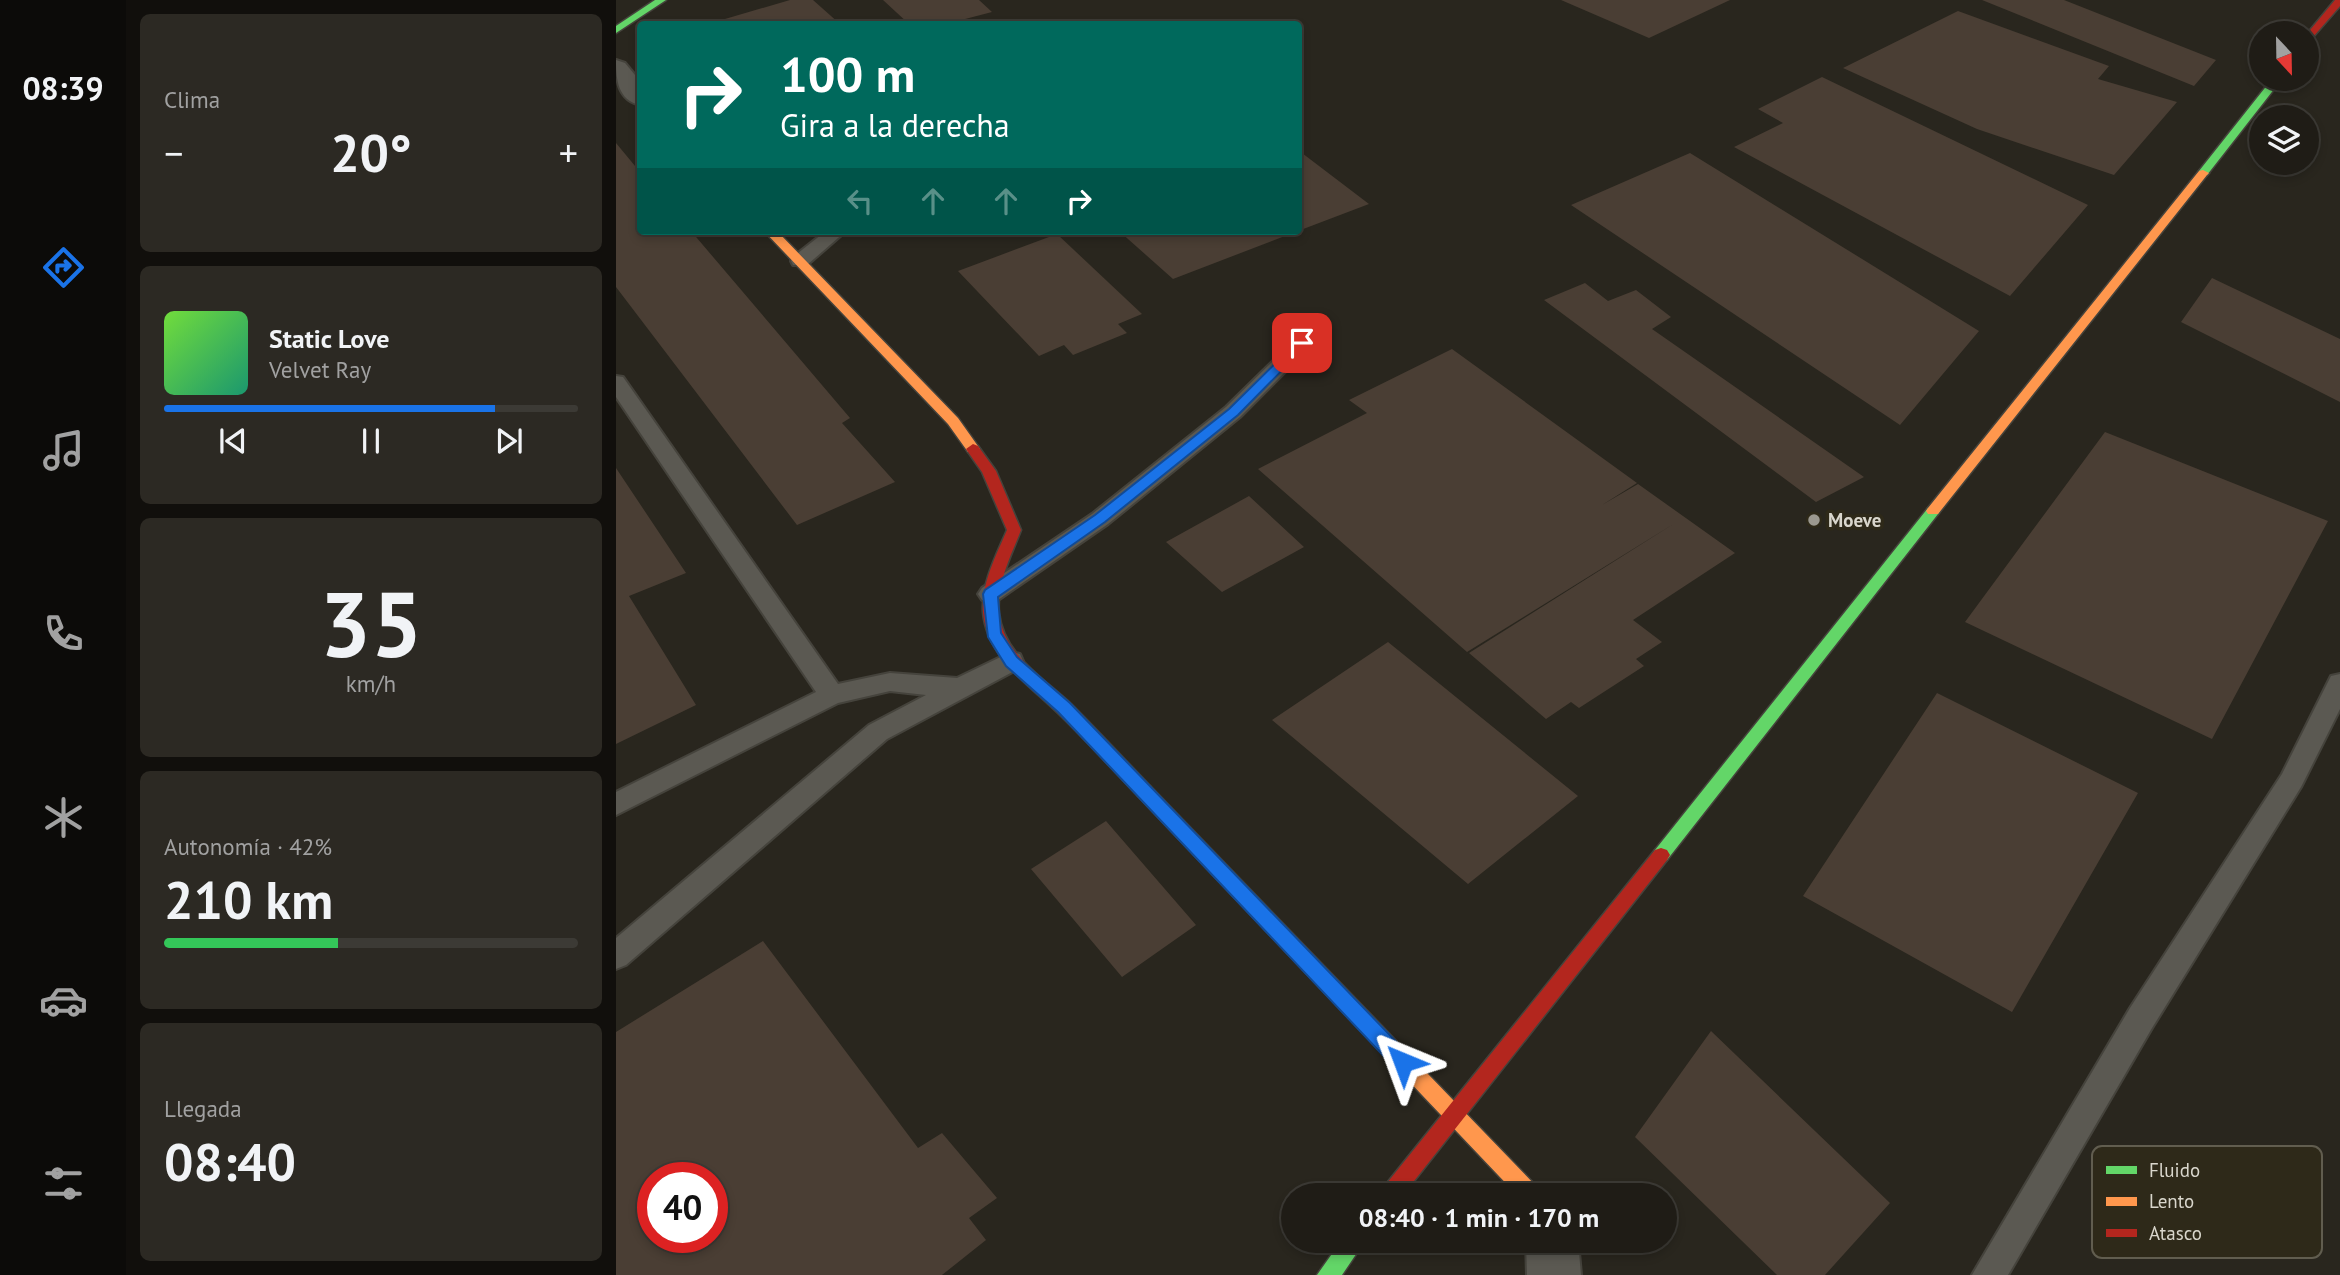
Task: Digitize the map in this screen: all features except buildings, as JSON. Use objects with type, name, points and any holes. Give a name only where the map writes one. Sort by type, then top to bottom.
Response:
[{"type":"street","points":[[616,30],[661,0]]},
{"type":"street","points":[[2319,26],[2340,0]]},
{"type":"street","points":[[616,68],[637,93]]},
{"type":"street","points":[[1399,1183],[2267,91]]},
{"type":"street","points":[[774,235],[953,421],[989,471],[1014,530],[990,594],[993,633],[1012,661],[1064,708],[1519,1183]]},
{"type":"street","points":[[1328,1275],[1345,1253]]},
{"type":"street","points":[[1553,1253],[1554,1275]]},
{"type":"lane","points":[[800,261],[832,235]]},
{"type":"lane","points":[[990,594],[1100,519],[1233,412],[1320,326]]},
{"type":"lane","points":[[616,382],[832,695]]},
{"type":"lane","points":[[616,956],[878,732],[1012,661]]},
{"type":"lane","points":[[616,804],[832,695],[890,682],[961,688]]},
{"type":"lane","points":[[1989,1275],[2141,1018],[2292,779],[2340,682]]},
{"type":"traffic: fast","points":[[616,30],[661,0]]},
{"type":"traffic: fast","points":[[2203,173],[2268,91]]},
{"type":"traffic: fast","points":[[1661,855],[1933,511]]},
{"type":"traffic: fast","points":[[1328,1275],[1345,1253]]},
{"type":"traffic: slow","points":[[1933,511],[2203,173]]},
{"type":"traffic: slow","points":[[774,235],[953,421],[973,449]]},
{"type":"traffic: slow","points":[[1144,791],[1520,1183]]},
{"type":"traffic: jam","points":[[2319,26],[2340,0]]},
{"type":"traffic: jam","points":[[973,449],[989,471],[1014,530],[997,571],[991,596],[991,615],[1003,647],[1024,673],[1064,708],[1144,791]]},
{"type":"traffic: jam","points":[[1400,1183],[1661,855]]},
{"type":"place","name":"Moeve","points":[[1814,520]]},
{"type":"route","points":[[1302,343],[1233,412],[1100,519],[990,594],[993,633],[1012,661],[1064,708],[1403,1062]]}]
